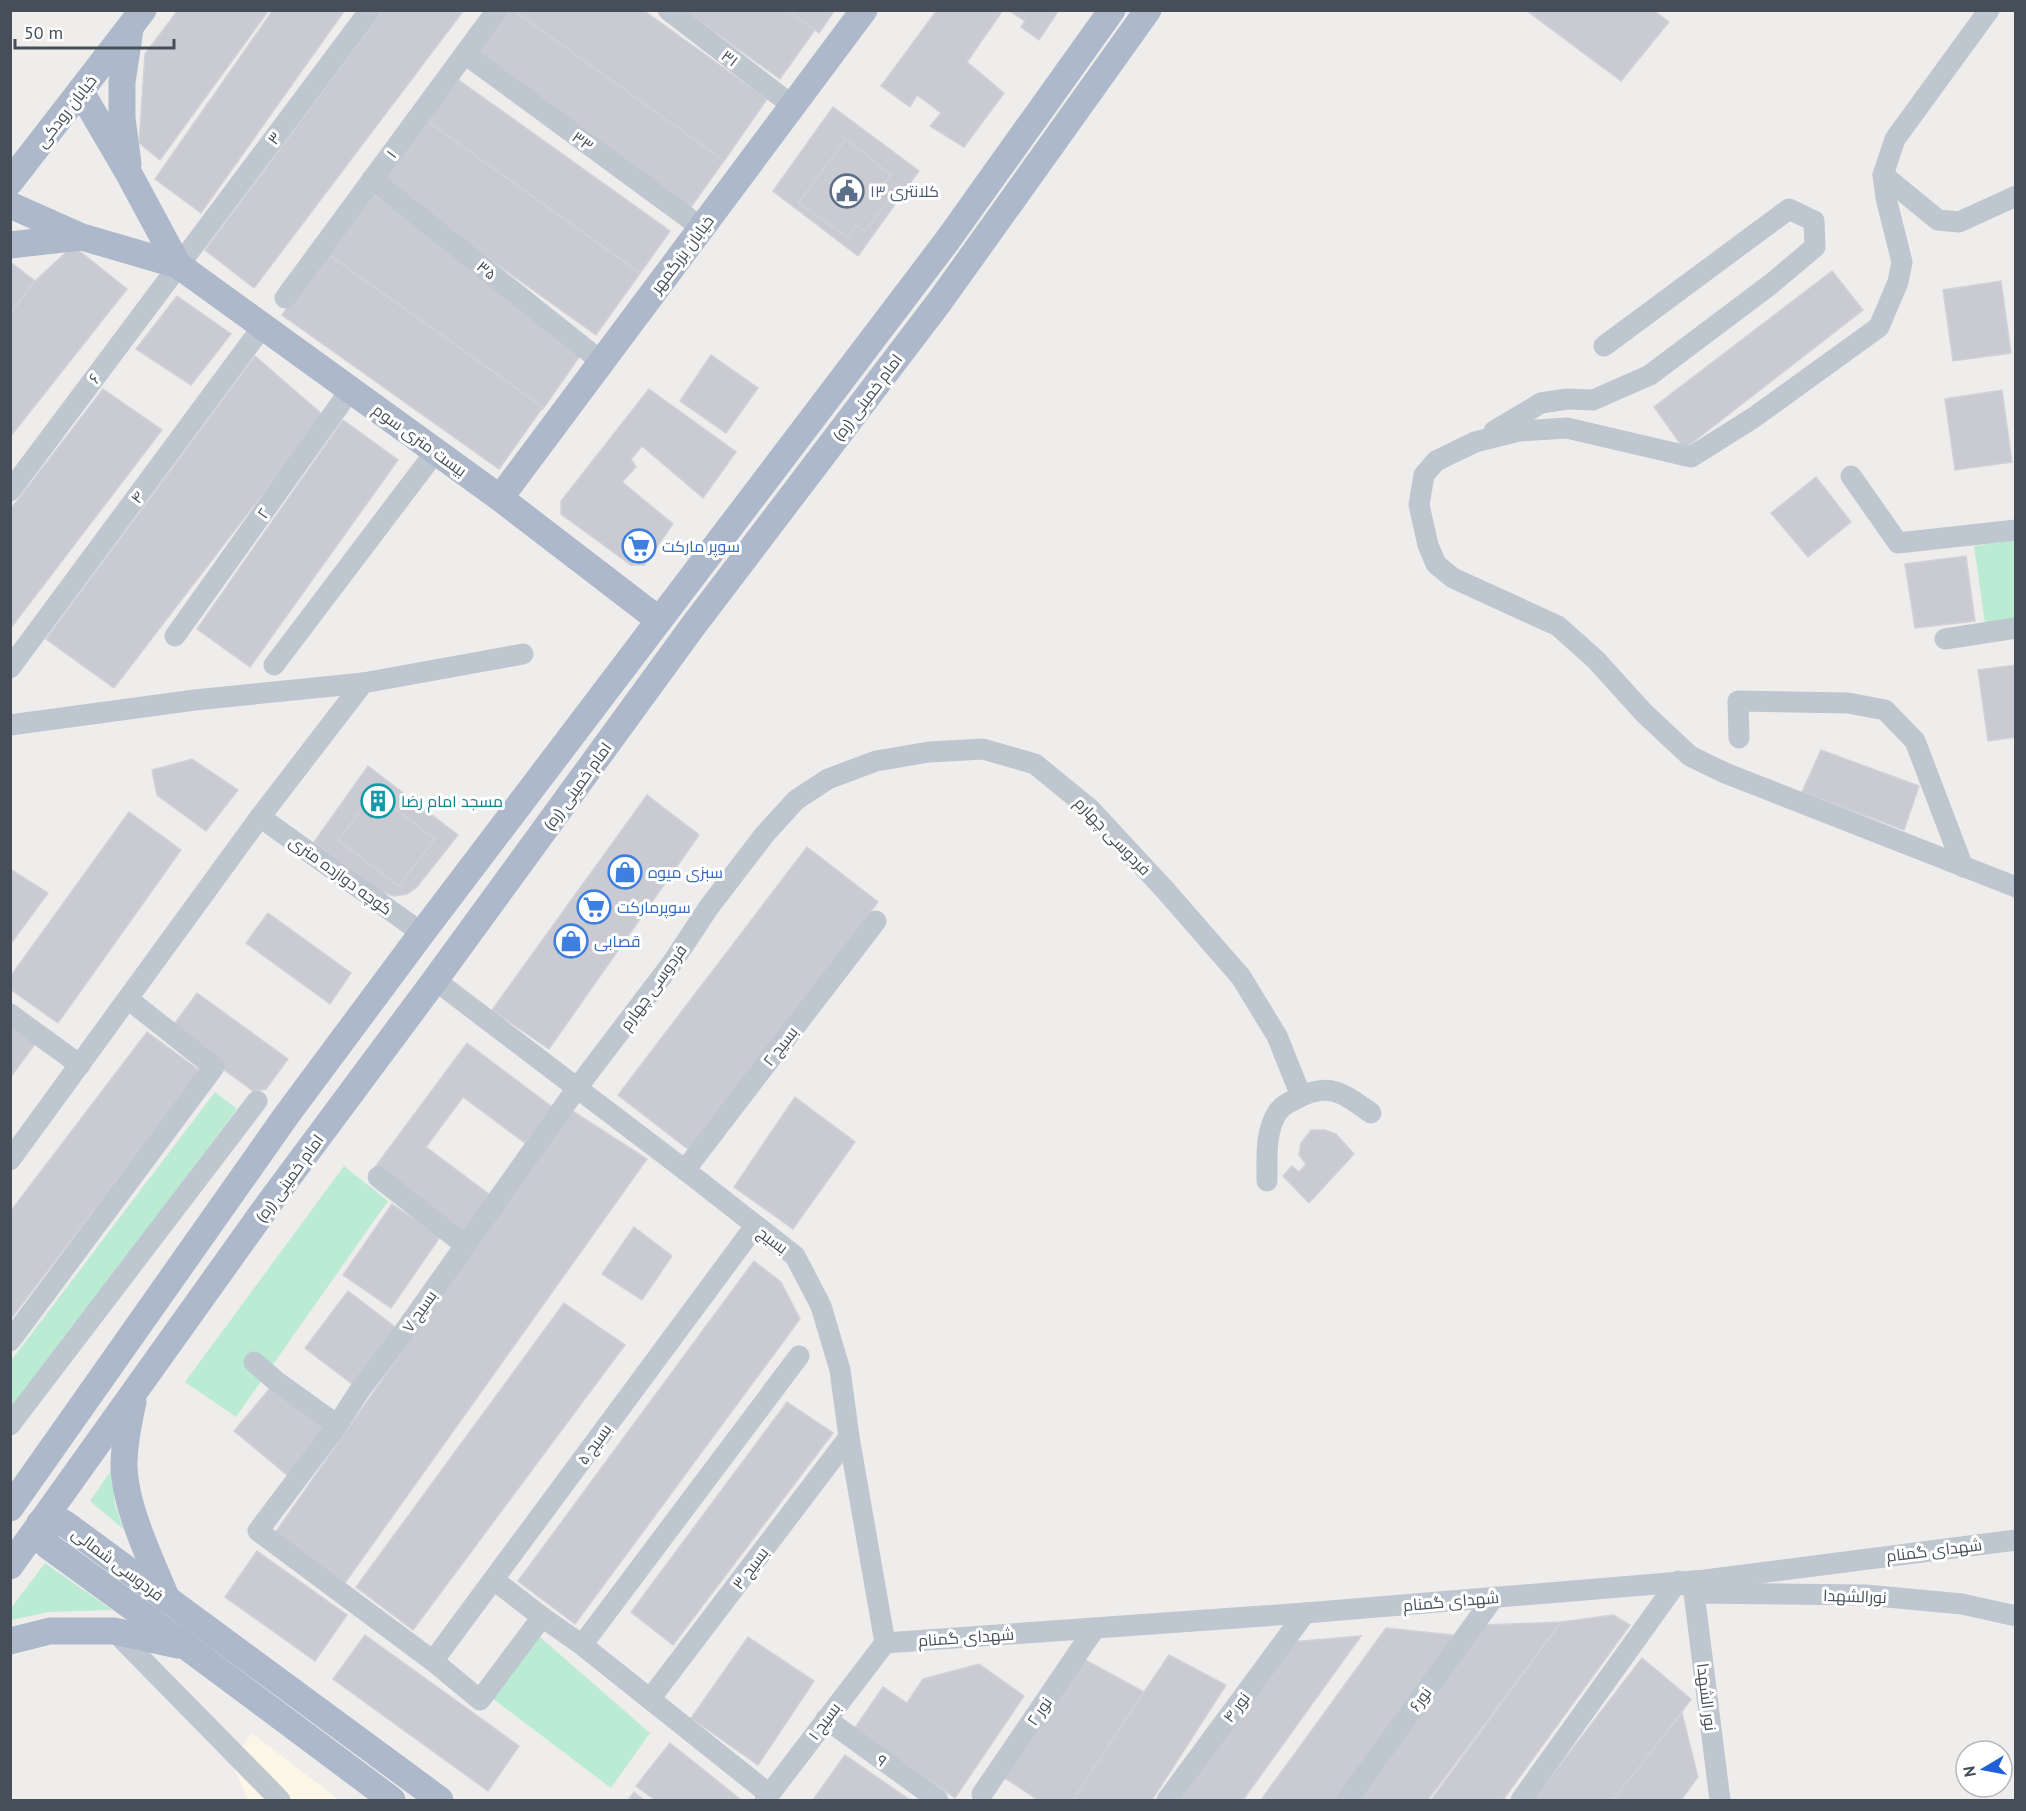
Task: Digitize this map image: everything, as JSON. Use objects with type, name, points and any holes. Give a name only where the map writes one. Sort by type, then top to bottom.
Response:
[{"type":"main road","name":"خیابان بزرگمهر","points":[[500,498],[864,10]]},
{"type":"main road","name":"امام خمینی (ره)","points":[[12,1506],[286,1116],[947,241],[1112,10]]},
{"type":"main road","name":"امام خمینی (ره)","points":[[10,1566],[270,1202],[435,981],[693,626],[940,301],[1148,10]]},
{"type":"main road","name":"خیابان رودکی","points":[[10,182],[137,19]]},
{"type":"main road","points":[[129,174],[122,118],[122,82],[137,19]]},
{"type":"main road","name":"بیست متری سوم","points":[[81,92],[178,265]]},
{"type":"main road","name":"بیست متری سوم","points":[[10,205],[82,237],[178,265],[500,498],[659,620]]},
{"type":"main road","points":[[10,245],[82,237]]},
{"type":"main road","points":[[135,1394],[126,1435],[124,1469],[142,1538],[167,1600]]},
{"type":"main road","points":[[12,1506],[40,1523]]},
{"type":"main road","name":"فردوسی شمالی","points":[[392,1800],[47,1545],[40,1523],[64,1523],[440,1800]]},
{"type":"main road","points":[[10,1641],[50,1631],[114,1631],[187,1647]]},
{"type":"street","name":"۳","points":[[178,265],[370,10]]},
{"type":"street","name":"۱","points":[[285,298],[497,10]]},
{"type":"street","name":"۳۱","points":[[668,10],[793,106]]},
{"type":"street","points":[[1475,442],[1519,431],[1567,428],[1691,457],[1753,418],[1879,327],[1898,282],[1902,262],[1886,198],[1883,175],[1895,139],[1989,10]]},
{"type":"street","name":"۳۳","points":[[465,54],[702,228]]},
{"type":"street","points":[[1883,175],[1938,220],[1959,222],[2016,196]]},
{"type":"street","name":"۳۵","points":[[372,179],[602,362]]},
{"type":"street","points":[[1604,346],[1789,209],[1814,221],[1815,247],[1771,284],[1650,375],[1593,400],[1567,399],[1540,403],[1475,442],[1436,461],[1424,475],[1419,505],[1428,545],[1436,564],[1453,578],[1558,626],[1596,660],[1644,713],[1690,756],[1725,773],[2016,887]]},
{"type":"street","name":"۶","points":[[10,491],[178,265]]},
{"type":"street","name":"۴","points":[[10,668],[263,326]]},
{"type":"street","name":"۲","points":[[175,636],[351,389]]},
{"type":"street","points":[[274,665],[436,451]]},
{"type":"street","points":[[1851,476],[1898,543],[2016,530]]},
{"type":"street","points":[[1945,639],[2016,628]]},
{"type":"street","points":[[10,725],[195,700],[363,683],[523,654]]},
{"type":"street","points":[[10,1160],[260,817],[363,683]]},
{"type":"street","points":[[1739,738],[1738,700],[1848,703],[1886,710],[1915,741],[1964,867]]},
{"type":"street","name":"فردوسی چهارم","points":[[577,1088],[672,963],[709,907],[765,834],[796,800],[828,779],[876,762],[929,752],[983,749],[1035,764],[1090,809],[1166,891],[1241,977],[1277,1036],[1300,1096]]},
{"type":"street","name":"کوچه دوازده متری","points":[[260,817],[422,933]]},
{"type":"street","name":"بسیج ۲","points":[[685,1170],[876,921]]},
{"type":"street","name":"بسیج","points":[[435,981],[685,1170],[795,1257],[822,1305],[840,1370],[849,1437],[885,1642]]},
{"type":"street","points":[[10,1341],[214,1067],[128,999]]},
{"type":"street","points":[[10,1014],[80,1065]]},
{"type":"street","name":"بسیج ۷","points":[[432,1661],[258,1531],[337,1425],[577,1088]]},
{"type":"street","points":[[1267,1181],[1267,1151],[1272,1126],[1278,1111],[1300,1096],[1318,1089],[1331,1090],[1350,1098],[1371,1113]]},
{"type":"street","points":[[10,1425],[257,1101]]},
{"type":"street","points":[[378,1177],[465,1245]]},
{"type":"street","name":"بسیج ۵","points":[[432,1661],[755,1226]]},
{"type":"street","points":[[582,1645],[799,1356]]},
{"type":"street","points":[[254,1362],[276,1381],[337,1425]]},
{"type":"street","name":"بسیج ۳","points":[[650,1699],[849,1437]]},
{"type":"street","name":"شهدای گمنام","points":[[885,1642],[1305,1613],[1494,1597],[1686,1587],[1716,1578],[2016,1540]]},
{"type":"street","points":[[494,1580],[650,1699],[767,1797]]},
{"type":"street","points":[[1521,1800],[1686,1587]]},
{"type":"street","name":"نورالشهدا","points":[[1686,1587],[1866,1595],[1962,1604],[2016,1616]]},
{"type":"street","name":"نور الشهدا","points":[[1686,1587],[1717,1797]]},
{"type":"street","name":"نور۶","points":[[1347,1800],[1494,1597]]},
{"type":"street","name":"نور ۴","points":[[1167,1800],[1305,1613]]},
{"type":"street","points":[[432,1661],[480,1700],[542,1617]]},
{"type":"street","name":"نور ۲","points":[[982,1794],[1095,1628]]},
{"type":"street","points":[[114,1631],[280,1800]]},
{"type":"street","name":"بسیج ۱","points":[[767,1797],[885,1642]]},
{"type":"street","name":"۹","points":[[825,1719],[938,1800]]},
{"type":"shaded area","points":[[252,1733],[339,1800],[248,1800],[231,1761]]},
{"type":"green space","points":[[2015,540],[2015,619],[1985,624],[1974,546]]},
{"type":"green space","points":[[215,1092],[237,1109],[11,1411],[10,1362]]},
{"type":"green space","points":[[344,1166],[388,1201],[236,1417],[185,1382]]},
{"type":"green space","points":[[112,1469],[115,1504],[123,1529],[90,1501]]},
{"type":"green space","points":[[45,1563],[112,1610],[49,1612],[11,1620],[11,1608]]},
{"type":"green space","points":[[532,1630],[650,1733],[611,1788],[485,1693]]},
{"type":"building","points":[[178,10],[269,10],[160,160],[139,143],[145,54]]},
{"type":"building","points":[[273,10],[345,10],[201,213],[155,179]]},
{"type":"building","points":[[383,10],[464,10],[254,288],[205,250]]},
{"type":"building","points":[[504,10],[541,10],[733,148],[689,210],[473,55]]},
{"type":"building","points":[[513,10],[643,10],[767,99],[724,161]]},
{"type":"building","points":[[684,10],[815,10],[824,17],[780,79]]},
{"type":"building","points":[[788,10],[835,10],[819,33]]},
{"type":"building","points":[[937,10],[1003,10],[967,62],[1004,93],[964,147],[930,126],[941,113],[917,95],[910,107],[881,86]]},
{"type":"building","points":[[1008,10],[1059,10],[1039,40],[1021,27],[1025,21]]},
{"type":"building","points":[[1526,10],[1653,10],[1669,22],[1621,81]]},
{"type":"building","points":[[453,76],[670,231],[626,293],[409,138]]},
{"type":"building","points":[[833,107],[919,171],[858,256],[773,191]]},
{"type":"building","points":[[423,118],[640,273],[596,335],[379,180]]},
{"type":"building","name":"کلانتری ۱۳","points":[[846,139],[891,175],[882,186],[892,196],[865,231],[856,225],[848,237],[798,203]]},
{"type":"building","points":[[370,192],[587,346],[543,409],[326,254]]},
{"type":"building","points":[[73,246],[127,289],[10,437],[10,314],[35,281]]},
{"type":"building","points":[[326,253],[543,407],[499,469],[282,315]]},
{"type":"building","points":[[10,262],[35,281],[10,314]]},
{"type":"building","points":[[1832,271],[1863,310],[1684,449],[1654,407]]},
{"type":"building","points":[[2001,281],[2011,353],[1953,361],[1943,290]]},
{"type":"building","points":[[177,296],[231,334],[191,385],[136,349]]},
{"type":"building","points":[[711,355],[758,388],[726,433],[680,401]]},
{"type":"building","points":[[255,356],[323,415],[114,688],[46,639]]},
{"type":"building","points":[[103,389],[162,430],[10,629],[10,510]]},
{"type":"building","points":[[649,389],[736,452],[703,498],[642,446],[631,459],[636,467],[622,482],[673,524],[644,565],[631,565],[561,514],[561,501]]},
{"type":"building","points":[[2002,390],[2012,462],[1955,470],[1945,399]]},
{"type":"building","points":[[343,420],[398,460],[250,667],[197,629]]},
{"type":"building","points":[[1816,477],[1851,522],[1808,557],[1771,513]]},
{"type":"building","points":[[1966,556],[1975,621],[1915,628],[1905,564]]},
{"type":"building","points":[[2016,665],[2016,737],[1988,741],[1978,670]]},
{"type":"building","points":[[1821,750],[1919,786],[1904,830],[1802,792]]},
{"type":"building","points":[[192,759],[238,790],[206,831],[157,795],[152,770]]},
{"type":"building","name":"مسجد امام رضا","points":[[368,766],[458,835],[416,888],[407,894],[394,896],[376,890],[314,842]]},
{"type":"building","points":[[374,793],[435,839],[399,886],[338,840]]},
{"type":"building","points":[[647,795],[699,835],[549,1049],[492,1010]]},
{"type":"building","points":[[129,812],[181,850],[58,1023],[10,989],[10,977]]},
{"type":"building","points":[[807,847],[878,902],[689,1150],[618,1095]]},
{"type":"building","points":[[10,869],[48,893],[10,945]]},
{"type":"building","points":[[268,913],[351,973],[330,1004],[246,943]]},
{"type":"building","points":[[197,993],[288,1059],[266,1089],[253,1091],[170,1030]]},
{"type":"building","points":[[10,1026],[35,1044],[10,1078]]},
{"type":"building","points":[[147,1032],[200,1071],[10,1320],[10,1212]]},
{"type":"building","points":[[467,1043],[552,1107],[525,1143],[463,1097],[426,1147],[490,1195],[463,1232],[375,1167]]},
{"type":"building","points":[[795,1097],[855,1142],[793,1229],[734,1187]]},
{"type":"building","points":[[571,1110],[647,1159],[345,1583],[275,1533]]},
{"type":"building","points":[[1311,1130],[1325,1130],[1336,1134],[1354,1154],[1309,1203],[1283,1176],[1292,1166],[1299,1172],[1306,1164],[1299,1155],[1301,1143]]},
{"type":"building","points":[[392,1204],[440,1237],[391,1308],[343,1275]]},
{"type":"building","points":[[634,1227],[672,1256],[642,1300],[602,1274]]},
{"type":"building","points":[[754,1261],[781,1282],[800,1319],[575,1624],[518,1581]]},
{"type":"building","points":[[348,1291],[403,1333],[360,1390],[305,1348]]},
{"type":"building","points":[[564,1303],[625,1345],[413,1630],[356,1587]]},
{"type":"building","points":[[276,1381],[334,1430],[293,1480],[234,1431]]},
{"type":"building","points":[[787,1402],[833,1433],[673,1645],[631,1612]]},
{"type":"building","points":[[257,1551],[347,1615],[315,1661],[225,1597]]},
{"type":"building","points":[[1613,1615],[1630,1625],[1503,1800],[1431,1800],[1561,1622]]},
{"type":"building","points":[[1561,1622],[1428,1800],[1354,1800],[1483,1625]]},
{"type":"building","points":[[1386,1628],[1452,1635],[1451,1647],[1341,1800],[1261,1800]]},
{"type":"building","points":[[365,1635],[519,1746],[488,1791],[333,1679]]},
{"type":"building","points":[[1361,1636],[1243,1800],[1178,1800],[1291,1642]]},
{"type":"building","points":[[748,1637],[814,1681],[758,1765],[691,1718]]},
{"type":"building","points":[[1169,1655],[1226,1685],[1152,1800],[1071,1800]]},
{"type":"building","points":[[1078,1656],[1144,1692],[1073,1800],[1038,1800],[1005,1778]]},
{"type":"building","points":[[1642,1658],[1691,1699],[1616,1800],[1533,1800]]},
{"type":"building","points":[[979,1664],[1024,1696],[955,1798],[854,1729],[883,1687],[907,1703],[923,1679]]},
{"type":"building","points":[[1682,1713],[1698,1777],[1681,1800],[1613,1800]]},
{"type":"building","points":[[670,1743],[740,1799],[655,1800],[636,1786]]},
{"type":"building","points":[[845,1755],[910,1800],[813,1800]]},
{"type":"building","points":[[634,1792],[644,1800],[628,1800]]},
{"type":"place","name":"کلانتری ۱۳","points":[[847,191]]},
{"type":"place","name":"سوپر مارکت","points":[[639,546]]},
{"type":"place","name":"مسجد امام رضا","points":[[378,801]]},
{"type":"place","name":"سبزی میوه","points":[[625,872]]},
{"type":"place","name":"سوپرمارکت","points":[[594,907]]},
{"type":"place","name":"قصابی","points":[[571,941]]}]
